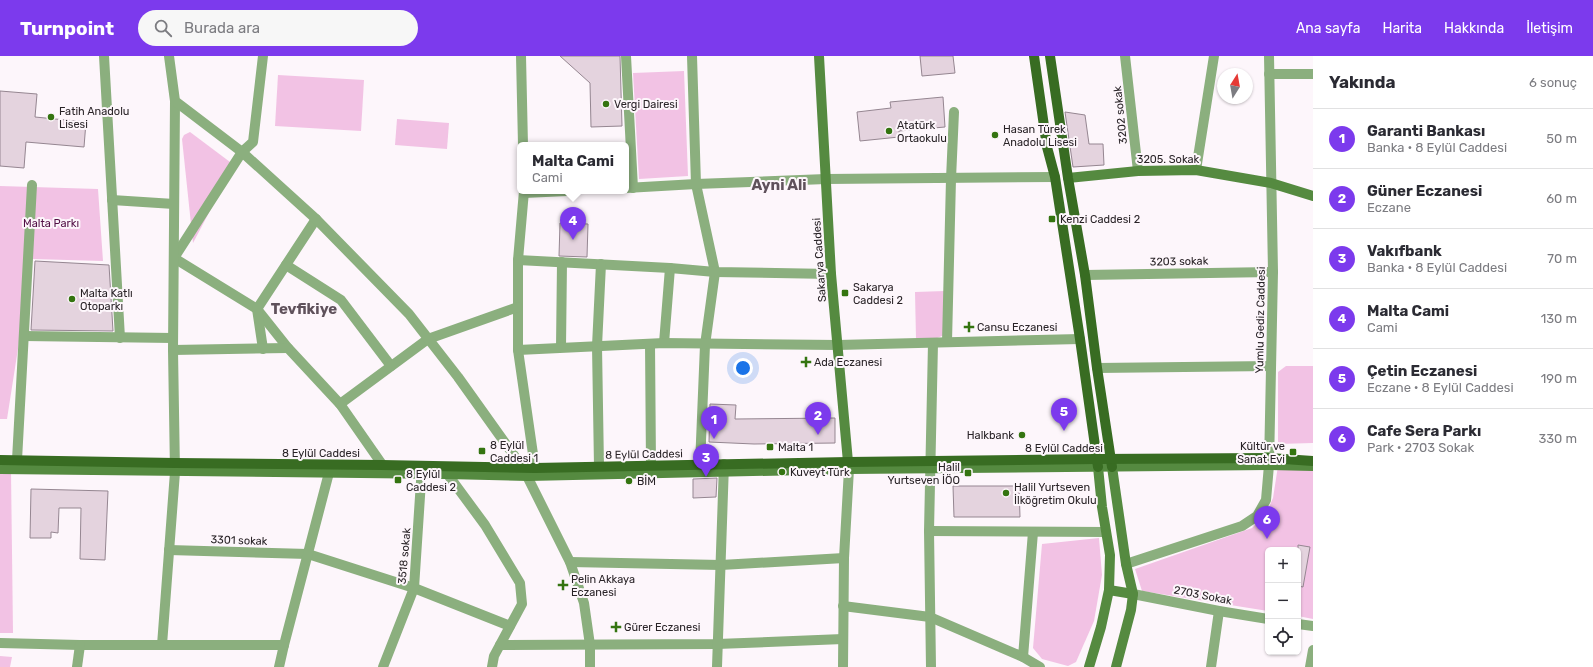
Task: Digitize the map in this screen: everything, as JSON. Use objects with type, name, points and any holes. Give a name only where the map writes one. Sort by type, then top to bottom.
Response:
[{"type":"main road","name":"Sakarya Caddesi","points":[[819,56],[831,274],[848,466]]},
{"type":"main road","points":[[1034,56],[1047,147],[1055,177],[1080,339],[1102,507],[1110,555],[1109,590],[1101,628],[1089,667]]},
{"type":"main road","points":[[1050,56],[1068,178],[1085,275],[1126,564],[1133,594],[1131,610],[1116,667]]},
{"type":"main road","name":"3205. Sokak","points":[[1068,178],[1138,171],[1196,170],[1271,183],[1313,196]]},
{"type":"main road","points":[[1055,177],[1068,178]]},
{"type":"main road","name":"8 Eylül Caddesi","points":[[0,460],[175,468],[330,469],[382,465],[422,470],[526,472],[535,468],[700,465],[724,468],[1313,461]]},
{"type":"main road","points":[[1269,461],[1313,466]]},
{"type":"main road","points":[[0,469],[175,468]]},
{"type":"main road","points":[[526,472],[724,468]]},
{"type":"main road","points":[[330,469],[389,474],[422,470]]},
{"type":"main road","points":[[1109,590],[1133,594]]},
{"type":"street","points":[[104,56],[120,338]]},
{"type":"street","points":[[162,645],[175,468],[173,338],[175,101],[169,56]]},
{"type":"street","points":[[174,258],[242,152],[253,142],[262,56]]},
{"type":"street","points":[[521,56],[523,142]]},
{"type":"street","points":[[626,56],[629,142]]},
{"type":"street","points":[[692,56],[696,184],[715,272],[705,345],[700,465]]},
{"type":"street","name":"3202 sokak","points":[[1125,56],[1138,171]]},
{"type":"street","points":[[1196,170],[1214,56]]},
{"type":"street","name":"Yumlu Gediz Caddesi","points":[[1126,564],[1242,526],[1257,516],[1266,500],[1269,461],[1273,272],[1269,56]]},
{"type":"street","points":[[1269,74],[1313,74]]},
{"type":"street","points":[[175,101],[242,152],[316,219],[409,314],[458,377],[526,472],[570,562],[584,603],[590,645],[590,667]]},
{"type":"street","points":[[947,342],[950,179],[954,112]]},
{"type":"street","points":[[629,155],[630,188],[826,179],[1055,177]]},
{"type":"street","points":[[17,460],[32,185]]},
{"type":"street","points":[[524,194],[518,260],[518,350],[535,468]]},
{"type":"street","points":[[112,200],[174,204]]},
{"type":"street","points":[[262,349],[257,310],[316,219]]},
{"type":"street","points":[[174,258],[257,310],[288,348],[340,404],[389,474]]},
{"type":"street","points":[[518,260],[670,268],[715,272],[831,274]]},
{"type":"street","points":[[561,347],[562,262]]},
{"type":"street","points":[[599,467],[597,346],[601,264]]},
{"type":"street","points":[[286,265],[341,300],[392,366]]},
{"type":"street","points":[[664,343],[670,268]]},
{"type":"street","name":"3203 sokak","points":[[1085,275],[1273,272]]},
{"type":"street","points":[[340,404],[428,339],[518,307]]},
{"type":"street","points":[[24,336],[173,338]]},
{"type":"street","points":[[518,350],[664,343],[705,345],[838,346],[1080,339]]},
{"type":"street","points":[[931,667],[929,531],[933,343]]},
{"type":"street","points":[[650,344],[652,466]]},
{"type":"street","points":[[173,350],[288,348]]},
{"type":"street","points":[[1097,368],[1271,366]]},
{"type":"street","points":[[843,667],[844,558],[848,466]]},
{"type":"street","points":[[717,667],[724,468]]},
{"type":"street","points":[[279,667],[330,469]]},
{"type":"street","name":"3518 sokak","points":[[383,667],[414,588],[422,470]]},
{"type":"street","points":[[443,470],[485,525],[520,583],[522,604],[494,656],[492,667]]},
{"type":"street","points":[[929,531],[1106,532]]},
{"type":"street","points":[[1023,657],[1033,532]]},
{"type":"street","name":"3301 sokak","points":[[169,550],[308,554],[414,588],[510,626]]},
{"type":"street","points":[[570,562],[721,565],[844,558]]},
{"type":"street","name":"2703 Sokak","points":[[1133,594],[1265,619]]},
{"type":"street","points":[[843,606],[930,617],[1023,657],[1040,667]]},
{"type":"street","points":[[1211,667],[1219,611]]},
{"type":"street","points":[[1301,624],[1313,626]]},
{"type":"street","points":[[500,645],[717,644],[843,639]]},
{"type":"street","points":[[0,643],[80,645],[284,645]]},
{"type":"street","points":[[77,667],[80,645]]},
{"type":"street","points":[[1310,667],[1313,650]]},
{"type":"green space","points":[[684,71],[688,176],[639,179],[633,73]]},
{"type":"green space","points":[[278,75],[364,80],[361,131],[275,126]]},
{"type":"green space","points":[[397,119],[449,123],[447,149],[395,145]]},
{"type":"green space","points":[[190,132],[234,165],[193,243],[182,139],[184,135]]},
{"type":"green space","name":"Malta Parkı","points":[[0,186],[98,189],[103,261],[32,259],[7,419],[0,419]]},
{"type":"green space","points":[[945,291],[944,335],[935,339],[916,339],[915,292]]},
{"type":"green space","points":[[1286,366],[1313,366],[1313,443],[1278,444],[1278,372]]},
{"type":"green space","points":[[1278,466],[1313,468],[1313,619],[1301,617],[1301,547],[1265,547],[1265,611],[1142,591],[1135,569],[1252,528],[1266,514],[1273,498]]},
{"type":"green space","points":[[11,471],[13,633],[0,633],[0,472]]},
{"type":"green space","points":[[1099,538],[1102,575],[1094,621],[1076,662],[1068,666],[1042,659],[1033,648],[1042,544]]},
{"type":"green space","points":[[0,656],[12,657],[10,667],[0,667]]},
{"type":"building","name":"Vergi Dairesi","points":[[560,56],[620,56],[622,126],[591,127],[590,83]]},
{"type":"building","points":[[920,56],[953,56],[955,73],[922,76]]},
{"type":"building","points":[[0,91],[37,94],[35,117],[86,122],[84,147],[26,142],[24,168],[0,166]]},
{"type":"building","points":[[943,97],[945,127],[899,131],[899,137],[860,141],[857,112],[891,108],[890,102]]},
{"type":"building","points":[[1065,112],[1085,115],[1089,144],[1103,144],[1104,165],[1073,167]]},
{"type":"building","points":[[560,223],[588,224],[587,257],[559,256]]},
{"type":"building","name":"Malta Katlı Otoparkı","points":[[35,261],[109,265],[113,331],[31,330]]},
{"type":"building","points":[[710,404],[736,405],[735,419],[835,418],[835,443],[754,444],[709,442]]},
{"type":"building","points":[[717,478],[716,497],[693,498],[693,479]]},
{"type":"building","points":[[953,486],[1019,486],[1020,517],[954,517]]},
{"type":"building","points":[[31,489],[108,491],[105,560],[80,559],[81,508],[59,508],[58,533],[51,532],[51,538],[30,538]]},
{"type":"building","points":[[1298,545],[1310,547],[1303,587],[1301,587],[1301,547],[1298,547]]},
{"type":"place","name":"Vergi Dairesi","points":[[606,104]]},
{"type":"place","name":"Fatih Anadolu Lisesi","points":[[51,117]]},
{"type":"place","name":"Atatürk Ortaokulu","points":[[889,131]]},
{"type":"place","name":"Hasan Türek Anadolu Lisesi","points":[[995,135]]},
{"type":"place","name":"Kenzi Caddesi 2","points":[[1052,219]]},
{"type":"place","name":"Malta Cami","points":[[573,240]]},
{"type":"place","name":"Sakarya Caddesi 2","points":[[845,293]]},
{"type":"place","name":"Malta Katlı Otoparkı","points":[[72,299]]},
{"type":"place","name":"Cansu Eczanesi","points":[[969,327]]},
{"type":"place","name":"Ada Eczanesi","points":[[806,362]]},
{"type":"place","name":"Çetin Eczanesi","points":[[1064,431]]},
{"type":"place","name":"Güner Eczanesi","points":[[818,435]]},
{"type":"place","name":"Halkbank","points":[[1022,435]]},
{"type":"place","name":"Garanti Bankası","points":[[714,439]]},
{"type":"place","name":"Malta 1","points":[[770,447]]},
{"type":"place","name":"8 Eylül Caddesi 1","points":[[482,451]]},
{"type":"place","name":"Kültür ve Sanat Evi","points":[[1293,452]]},
{"type":"place","name":"Kuveyt Türk","points":[[782,472]]},
{"type":"place","name":"Halil Yurtseven İÖO","points":[[968,473]]},
{"type":"place","name":"Vakıfbank","points":[[706,477]]},
{"type":"place","name":"8 Eylül Caddesi 2","points":[[398,480]]},
{"type":"place","name":"BİM","points":[[629,481]]},
{"type":"place","name":"Halil Yurtseven İlköğretim Okulu","points":[[1006,493]]},
{"type":"place","name":"Cafe Sera Parkı","points":[[1267,539]]},
{"type":"place","name":"Pelin Akkaya Eczanesi","points":[[563,585]]},
{"type":"place","name":"Gürer Eczanesi","points":[[616,627]]},
{"type":"district","name":"Ayni Ali","points":[[779,185]]},
{"type":"district","name":"Tevfikiye","points":[[304,309]]}]
